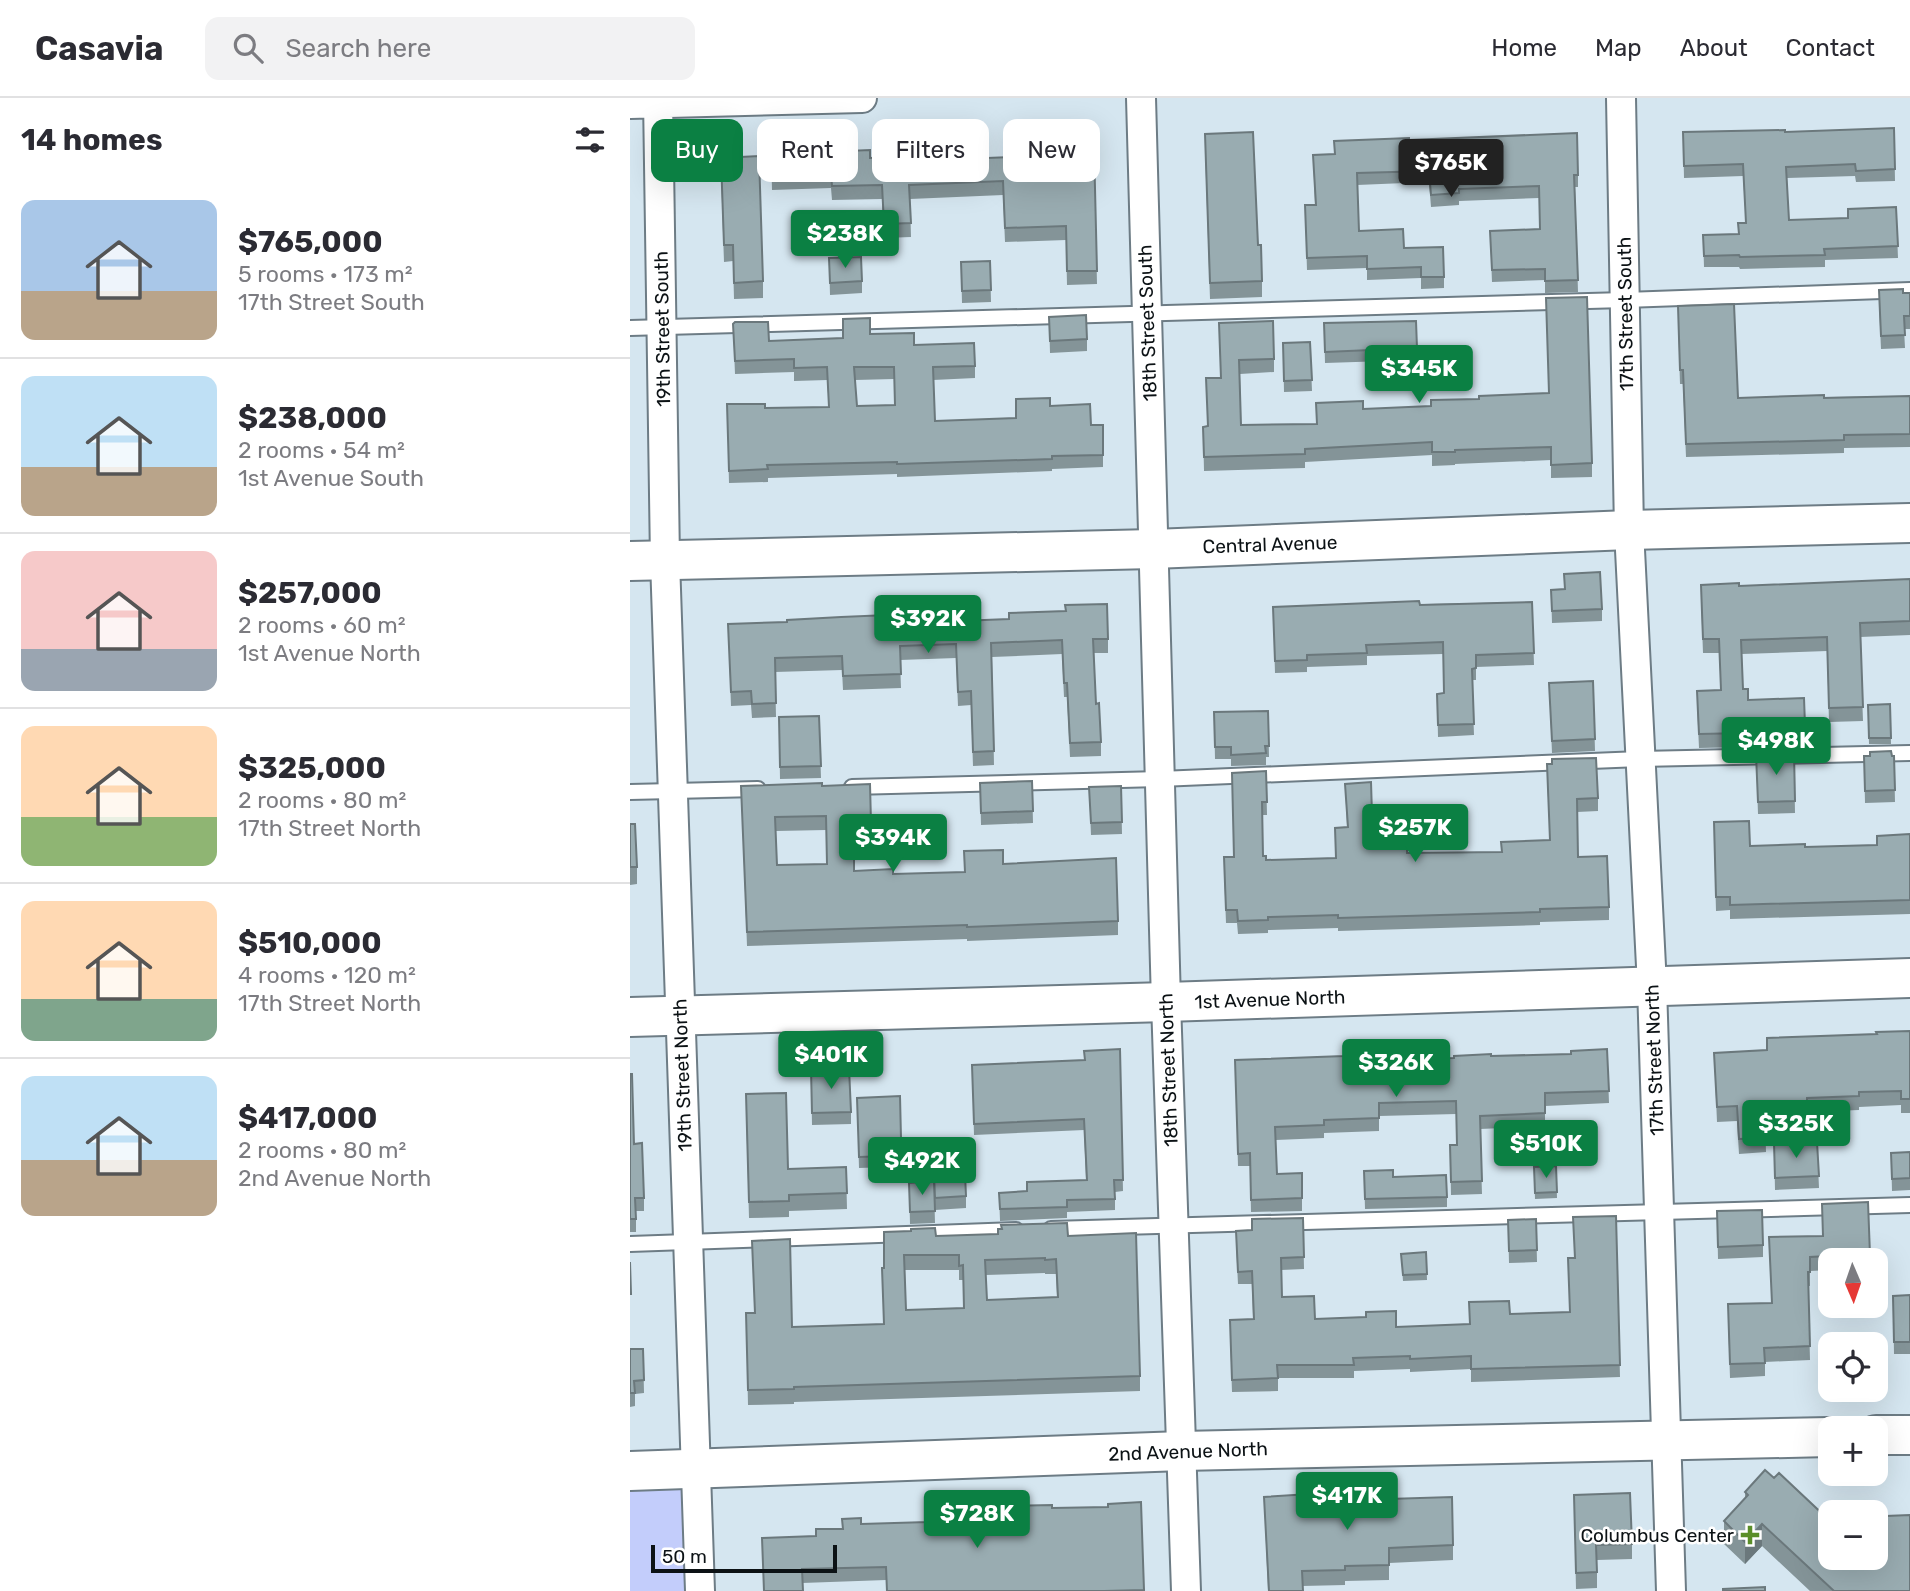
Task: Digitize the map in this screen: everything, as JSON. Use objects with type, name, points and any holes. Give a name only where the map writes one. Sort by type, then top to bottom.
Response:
[{"type":"main road","name":"Central Avenue","points":[[647,560],[1153,549],[1629,530],[1910,523]]},
{"type":"main road","name":"1st Avenue North","points":[[630,1017],[1910,978]]},
{"type":"main road","points":[[1888,1435],[1910,1434]]},
{"type":"main road","name":"2nd Avenue North","points":[[630,1471],[1182,1451],[1818,1437]]},
{"type":"street","points":[[630,104],[658,101],[862,98]]},
{"type":"street","name":"18th Street South","points":[[1140,98],[1153,549]]},
{"type":"street","name":"17th Street South","points":[[1621,98],[1629,530]]},
{"type":"street","name":"19th Street South","points":[[647,560],[662,327],[658,101]]},
{"type":"street","name":"17th Street North","points":[[1629,530],[1652,986],[1671,1591]]},
{"type":"street","name":"18th Street North","points":[[1153,549],[1186,1591]]},
{"type":"street","name":"19th Street North","points":[[647,560],[672,791],[700,1591]]},
{"type":"lane","points":[[630,328],[1910,290]]},
{"type":"lane","points":[[839,787],[1160,779],[1640,759],[1910,753]]},
{"type":"lane","points":[[630,792],[770,789]]},
{"type":"lane","points":[[630,1244],[1174,1224],[1910,1205]]},
{"type":"shaded area","points":[[697,1469],[700,1591],[630,1591],[630,1471]]},
{"type":"building","points":[[1894,128],[1895,169],[1856,171],[1855,164],[1786,167],[1789,220],[1848,218],[1848,209],[1896,207],[1898,246],[1824,249],[1825,255],[1704,256],[1703,235],[1739,234],[1738,223],[1746,223],[1743,164],[1684,166],[1683,132]]},
{"type":"building","points":[[1253,132],[1262,281],[1210,283],[1205,134]]},
{"type":"building","points":[[1577,133],[1578,175],[1574,175],[1578,280],[1545,281],[1545,269],[1492,270],[1490,231],[1540,229],[1539,186],[1459,189],[1459,193],[1431,195],[1429,171],[1357,173],[1359,231],[1403,229],[1404,248],[1443,247],[1444,277],[1421,277],[1421,267],[1367,269],[1367,256],[1307,258],[1305,205],[1316,205],[1313,155],[1335,154],[1334,141]]},
{"type":"building","points":[[870,150],[872,182],[980,182],[909,185],[911,223],[884,224],[882,185],[832,186],[832,182],[858,182],[858,151]]},
{"type":"building","points":[[757,156],[763,281],[734,283],[733,245],[724,245],[722,182],[743,182],[743,157]]},
{"type":"building","points":[[1003,157],[1003,181],[989,182],[989,158]]},
{"type":"building","points":[[1003,182],[1095,182],[1097,271],[1067,271],[1066,226],[1005,228]]},
{"type":"building","points":[[861,257],[862,281],[830,283],[829,258]]},
{"type":"building","points":[[990,261],[991,290],[962,291],[961,262]]},
{"type":"building","points":[[1903,289],[1903,293],[1910,293],[1910,316],[1904,316],[1905,335],[1881,336],[1879,290]]},
{"type":"building","points":[[1587,297],[1592,463],[1551,465],[1551,447],[1432,452],[1432,442],[1305,449],[1305,454],[1204,457],[1203,427],[1208,426],[1206,378],[1221,378],[1219,323],[1273,321],[1274,359],[1239,360],[1241,425],[1317,424],[1316,403],[1363,401],[1363,409],[1431,406],[1431,400],[1549,393],[1546,298]]},
{"type":"building","points":[[1734,304],[1738,398],[1910,396],[1910,434],[1844,435],[1844,440],[1686,444],[1678,306]]},
{"type":"building","points":[[1086,315],[1087,339],[1050,341],[1049,317]]},
{"type":"building","points":[[870,318],[870,334],[914,333],[914,345],[974,343],[975,366],[933,367],[935,421],[1016,418],[1016,399],[1050,398],[1050,406],[1090,404],[1091,425],[1103,425],[1103,455],[897,464],[767,465],[768,469],[729,471],[727,404],[765,404],[765,408],[829,407],[827,367],[794,368],[794,359],[735,361],[733,324],[768,322],[769,341],[843,338],[843,319]],"holes":[[[854,367],[894,367],[895,405],[857,406]]]},
{"type":"building","points":[[1416,321],[1417,348],[1325,352],[1324,323]]},
{"type":"building","points":[[1310,342],[1312,380],[1284,381],[1283,343]]},
{"type":"building","points":[[1600,572],[1602,609],[1552,611],[1551,590],[1565,589],[1564,574]]},
{"type":"building","points":[[1910,579],[1910,621],[1860,623],[1863,707],[1829,708],[1827,637],[1741,640],[1743,689],[1748,689],[1748,700],[1804,698],[1805,725],[1793,725],[1793,732],[1699,734],[1697,691],[1721,690],[1719,639],[1703,639],[1701,585]]},
{"type":"building","points":[[1419,601],[1420,605],[1532,602],[1534,653],[1476,655],[1476,668],[1472,669],[1474,724],[1438,725],[1437,694],[1444,693],[1443,642],[1366,645],[1367,653],[1307,655],[1307,660],[1275,661],[1273,607]]},
{"type":"building","points":[[1107,604],[1108,639],[1093,639],[1101,742],[1070,743],[1062,640],[991,643],[994,751],[973,752],[971,691],[958,692],[956,644],[900,646],[901,674],[843,676],[842,656],[775,658],[776,703],[752,704],[751,691],[731,692],[728,624],[935,613],[935,622],[1009,619],[1009,613],[1066,611],[1065,605]]},
{"type":"building","points":[[1593,681],[1595,739],[1552,741],[1549,683]]},
{"type":"building","points":[[1890,704],[1891,738],[1869,738],[1868,705]]},
{"type":"building","points":[[1268,711],[1269,746],[1265,746],[1266,753],[1231,755],[1231,747],[1215,747],[1214,712]]},
{"type":"building","points":[[819,716],[821,766],[780,767],[779,717]]},
{"type":"building","points":[[1891,751],[1894,756],[1895,790],[1865,791],[1864,756],[1870,756],[1870,752]]},
{"type":"building","points":[[1794,753],[1795,801],[1758,802],[1756,754]]},
{"type":"building","points":[[1596,758],[1598,798],[1577,799],[1578,857],[1607,856],[1609,907],[1540,909],[1540,912],[1338,918],[1338,915],[1268,917],[1268,920],[1238,921],[1237,910],[1226,910],[1224,857],[1234,857],[1232,773],[1266,771],[1267,802],[1262,802],[1263,856],[1266,856],[1266,860],[1336,858],[1335,828],[1348,827],[1345,784],[1371,782],[1373,847],[1407,846],[1407,853],[1502,852],[1501,842],[1550,840],[1547,764],[1552,764],[1552,759]]},
{"type":"building","points":[[1032,781],[1033,811],[981,813],[980,783]]},
{"type":"building","points":[[870,784],[871,823],[854,823],[854,871],[893,869],[893,874],[965,872],[964,851],[1003,850],[1003,864],[1116,858],[1118,921],[747,932],[741,786]],"holes":[[[826,816],[827,864],[777,865],[775,817]]]},
{"type":"building","points":[[1121,786],[1122,822],[1091,823],[1089,787]]},
{"type":"building","points":[[1749,821],[1750,846],[1877,845],[1877,836],[1910,834],[1910,900],[1730,905],[1730,897],[1716,897],[1714,822]]},
{"type":"building","points":[[630,824],[635,824],[637,867],[630,867]]},
{"type":"building","points":[[1910,1031],[1910,1099],[1901,1099],[1901,1091],[1859,1092],[1859,1096],[1764,1103],[1766,1138],[1739,1139],[1737,1106],[1717,1107],[1714,1053],[1767,1050],[1767,1038]]},
{"type":"building","points":[[1120,1049],[1123,1180],[1114,1180],[1115,1199],[1067,1200],[1067,1207],[1000,1209],[999,1193],[1027,1191],[1027,1182],[1087,1180],[1084,1119],[974,1124],[972,1065],[1085,1060],[1084,1051]]},
{"type":"building","points":[[1607,1049],[1609,1091],[1545,1093],[1545,1113],[1480,1116],[1482,1181],[1451,1182],[1450,1145],[1457,1145],[1456,1101],[1379,1103],[1379,1118],[1324,1120],[1324,1125],[1275,1127],[1277,1174],[1302,1173],[1302,1198],[1251,1200],[1250,1153],[1238,1154],[1235,1060],[1344,1056],[1344,1051],[1377,1050],[1377,1060],[1491,1054],[1571,1054],[1571,1051]]},
{"type":"building","points":[[849,1068],[851,1112],[812,1113],[811,1069]]},
{"type":"building","points":[[630,1074],[634,1144],[642,1143],[644,1198],[635,1198],[636,1219],[630,1219]]},
{"type":"building","points":[[786,1093],[788,1169],[846,1167],[847,1193],[789,1195],[789,1201],[749,1202],[746,1094]]},
{"type":"building","points":[[900,1096],[901,1138],[888,1138],[889,1156],[859,1157],[857,1098]]},
{"type":"building","points":[[1817,1142],[1819,1176],[1775,1178],[1774,1143]]},
{"type":"building","points":[[964,1152],[966,1196],[935,1198],[933,1153]]},
{"type":"building","points":[[1910,1152],[1910,1178],[1892,1179],[1891,1153]]},
{"type":"building","points":[[1556,1166],[1557,1192],[1535,1193],[1534,1167]]},
{"type":"building","points":[[1393,1170],[1393,1177],[1446,1175],[1447,1197],[1365,1199],[1364,1171]]},
{"type":"building","points":[[934,1181],[935,1211],[910,1212],[909,1183]]},
{"type":"building","points":[[1868,1202],[1870,1248],[1818,1248],[1818,1257],[1810,1257],[1810,1346],[1764,1348],[1765,1363],[1730,1364],[1728,1304],[1772,1303],[1769,1237],[1823,1236],[1822,1204]]},
{"type":"building","points":[[1762,1210],[1763,1245],[1718,1247],[1717,1211]]},
{"type":"building","points":[[1616,1216],[1620,1365],[1471,1369],[1471,1356],[1353,1358],[1354,1365],[1277,1365],[1278,1378],[1232,1380],[1230,1320],[1254,1319],[1252,1271],[1238,1272],[1236,1231],[1252,1230],[1252,1219],[1303,1218],[1304,1257],[1281,1258],[1282,1297],[1314,1296],[1315,1319],[1366,1317],[1366,1312],[1396,1311],[1396,1327],[1470,1324],[1469,1302],[1509,1301],[1510,1314],[1570,1312],[1568,1258],[1575,1258],[1573,1217]]},
{"type":"building","points":[[1536,1219],[1537,1250],[1509,1251],[1508,1220]]},
{"type":"building","points":[[1067,1223],[1068,1236],[1136,1233],[1140,1376],[748,1390],[746,1313],[755,1313],[752,1241],[790,1239],[792,1327],[884,1324],[884,1232],[935,1228],[936,1236],[998,1234],[998,1229],[1002,1229],[1001,1225]],"holes":[[[904,1255],[959,1255],[959,1266],[963,1265],[964,1308],[906,1310]],[[1056,1259],[1058,1297],[987,1300],[985,1260]]]},
{"type":"building","points":[[1426,1252],[1427,1274],[1403,1275],[1401,1254]]},
{"type":"building","points":[[1910,1295],[1910,1342],[1894,1342],[1893,1296]]},
{"type":"building","points":[[630,1349],[643,1349],[644,1380],[634,1381],[635,1393],[630,1393]]},
{"type":"building","points":[[1765,1470],[1774,1478],[1779,1473],[1818,1510],[1818,1570],[1888,1570],[1888,1516],[1910,1515],[1910,1591],[1834,1591],[1762,1524],[1745,1542],[1724,1521],[1748,1495],[1745,1492]]},
{"type":"building","points":[[1387,1492],[1388,1499],[1452,1497],[1453,1545],[1389,1548],[1389,1565],[1302,1571],[1303,1591],[1269,1591],[1264,1497]]},
{"type":"building","points":[[1630,1493],[1632,1544],[1596,1545],[1597,1572],[1576,1573],[1574,1495]]},
{"type":"building","points":[[1141,1502],[1144,1590],[887,1591],[886,1567],[802,1569],[803,1591],[764,1591],[762,1538],[816,1536],[816,1529],[843,1529],[842,1519],[861,1518],[861,1524],[928,1522],[927,1507],[1007,1503],[1007,1506],[1052,1505],[1052,1508],[1108,1507],[1108,1504]]},
{"type":"building","points":[[1765,1587],[1765,1591],[1723,1591],[1723,1589]]},
{"type":"place","name":"Columbus Center","points":[[1750,1535]]}]
